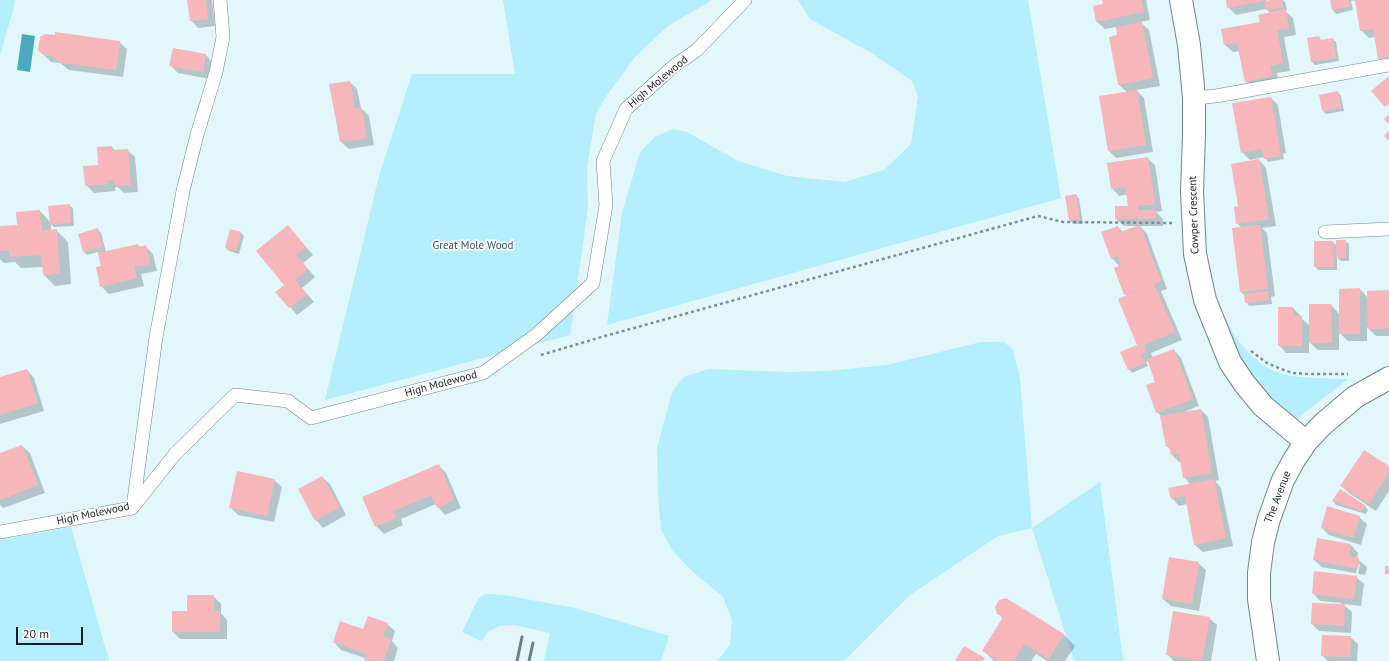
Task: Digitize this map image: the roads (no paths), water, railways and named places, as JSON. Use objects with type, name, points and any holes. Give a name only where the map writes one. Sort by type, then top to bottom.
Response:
[{"type":"street","name":"Cowper Crescent","points":[[1181,0],[1189,46],[1194,98],[1192,223],[1195,254],[1205,300],[1230,362],[1244,384],[1263,406],[1306,442]]},
{"type":"street","name":"The Avenue","points":[[1268,661],[1259,600],[1259,573],[1263,542],[1269,519],[1283,480],[1306,442],[1322,424],[1355,396],[1389,378]]},
{"type":"lane","points":[[132,508],[156,337],[183,191],[197,135],[216,72],[223,37],[220,0]]},
{"type":"lane","name":"High Molewood","points":[[0,532],[132,508],[175,454],[235,395],[288,401],[311,418],[483,373],[536,335],[593,283],[606,205],[603,161],[626,109],[674,66],[697,50],[744,0]]},
{"type":"lane","points":[[1194,98],[1216,96],[1389,65]]},
{"type":"lane","points":[[1325,232],[1389,229]]},
{"type":"railway","points":[[517,661],[522,637]]},
{"type":"railway","points":[[529,661],[533,643]]},
{"type":"park label","name":"Great Mole Wood","points":[[473,246]]}]
